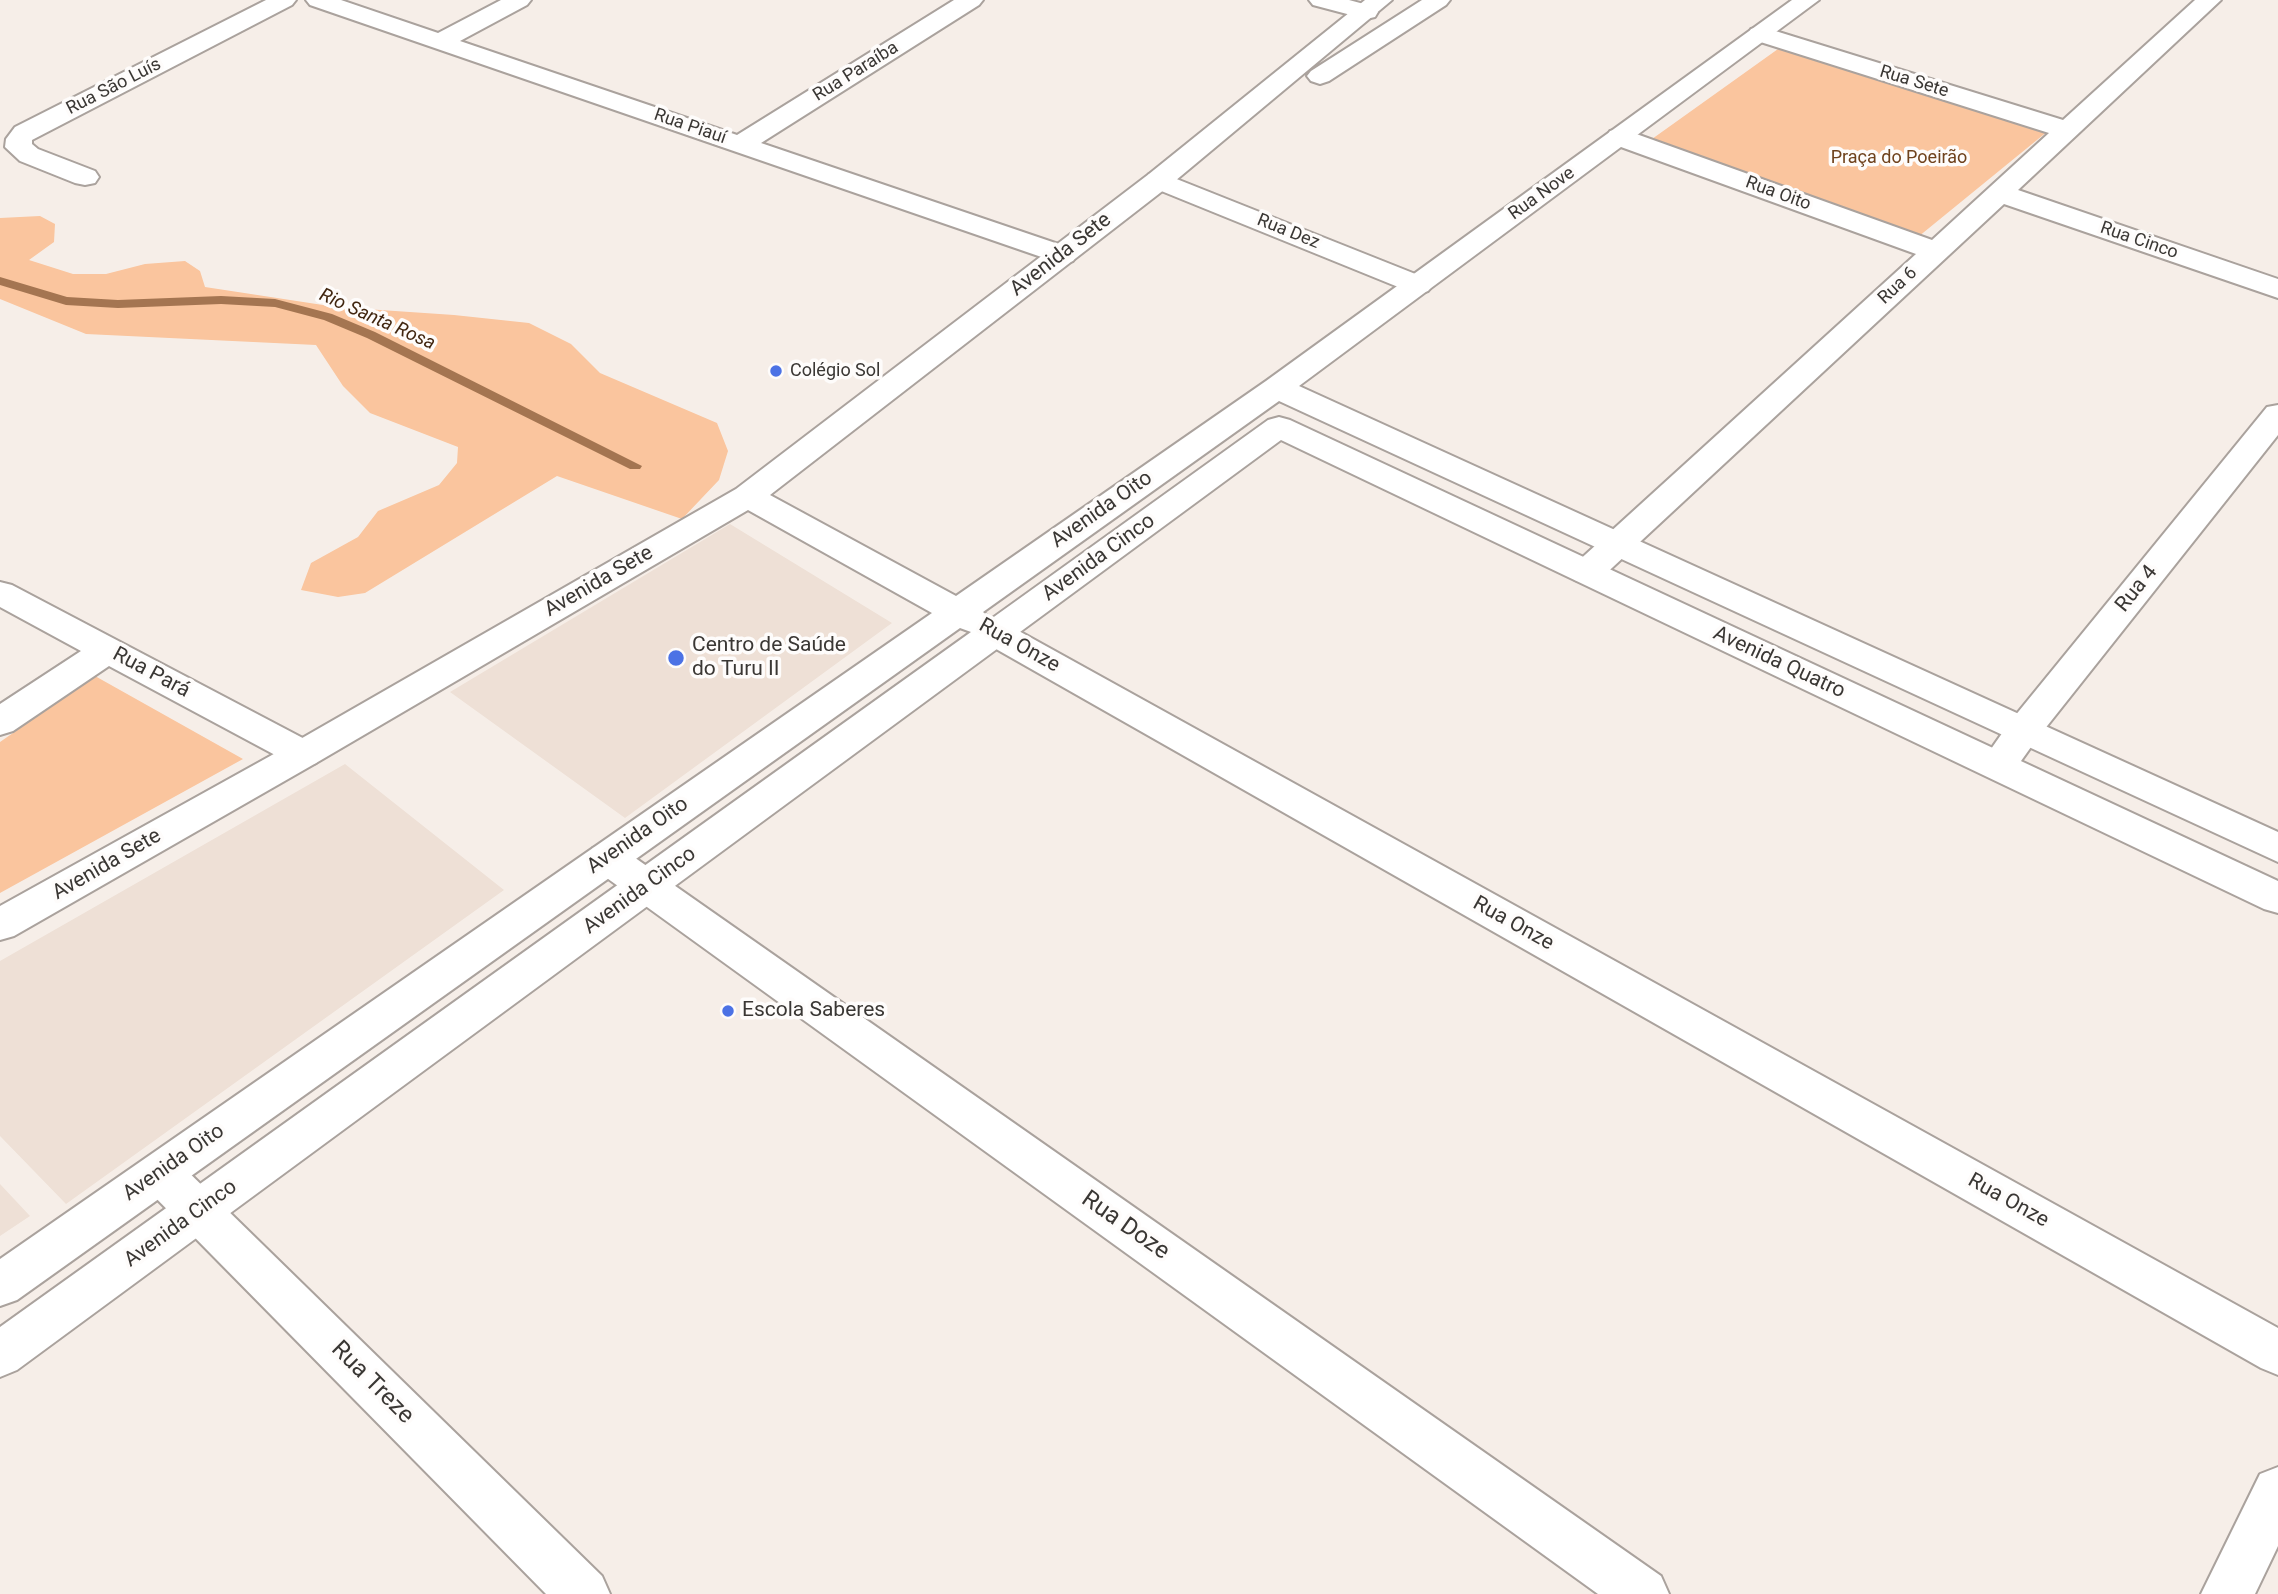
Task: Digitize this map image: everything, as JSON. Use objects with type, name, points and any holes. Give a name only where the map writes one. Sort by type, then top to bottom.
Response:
[{"type":"street","name":"Rua São Luís","points":[[85,177],[29,155],[18,148],[19,139],[24,133],[284,0]]},
{"type":"street","name":"Rua Piauí","points":[[318,0],[1063,255]]},
{"type":"street","points":[[439,41],[519,0]]},
{"type":"street","name":"Rua Paraíba","points":[[740,144],[971,0]]},
{"type":"street","points":[[1321,0],[1373,6]]},
{"type":"street","name":"Avenida Sete","points":[[1159,180],[1438,0]]},
{"type":"street","name":"Rua Nove","points":[[1277,388],[1807,0]]},
{"type":"street","name":"Rua 6","points":[[1587,572],[2209,0]]},
{"type":"street","name":"Avenida Sete","points":[[0,925],[303,754],[748,496],[1159,180],[1373,6]]},
{"type":"street","name":"Rua Sete","points":[[1760,34],[2067,130]]},
{"type":"street","name":"Rua Oito","points":[[1619,138],[1936,251]]},
{"type":"street","name":"Rua Dez","points":[[1159,180],[1418,285]]},
{"type":"street","name":"Rua Cinco","points":[[1999,193],[2278,289]]},
{"type":"street","points":[[1277,388],[1279,427]]},
{"type":"street","name":"Avenida Quatro","points":[[1277,388],[2278,848]]},
{"type":"street","name":"Avenida Oito","points":[[0,1285],[1277,388]]},
{"type":"street","name":"Rua 4","points":[[1998,766],[2023,731],[2278,414]]},
{"type":"street","name":"Avenida Quatro","points":[[1279,427],[2278,898]]},
{"type":"street","name":"Avenida Cinco","points":[[0,1355],[1279,427]]},
{"type":"street","name":"Rua Onze","points":[[748,496],[2278,1353]]},
{"type":"street","name":"Rua Pará","points":[[0,593],[303,754]]},
{"type":"street","points":[[0,722],[108,650]]},
{"type":"street","name":"Rua Doze","points":[[607,858],[1642,1594]]},
{"type":"street","name":"Rua Treze","points":[[160,1172],[583,1594]]},
{"type":"street","points":[[2228,1594],[2278,1491]]},
{"type":"shaded area","name":"Centro de Saúde do Turu II","points":[[730,524],[892,623],[625,818],[450,692]]},
{"type":"shaded area","points":[[345,764],[504,890],[66,1204],[0,1136],[0,961]]},
{"type":"shaded area","points":[[0,1184],[30,1216],[0,1236]]},
{"type":"green space","name":"Praça do Poeirão","points":[[1778,49],[2048,131],[1918,237],[1645,144]]},
{"type":"green space","points":[[40,216],[55,224],[54,242],[29,260],[73,274],[106,274],[145,264],[185,261],[200,271],[205,287],[336,307],[529,323],[571,344],[600,373],[717,423],[728,451],[719,480],[682,519],[557,476],[365,593],[338,597],[301,590],[311,563],[358,537],[378,511],[439,485],[457,463],[458,447],[370,413],[343,386],[316,345],[86,334],[0,299],[0,218]]},
{"type":"green space","points":[[95,676],[243,759],[0,893],[0,742]]},
{"type":"waterway","name":"Rio Santa Rosa","points":[[0,281],[66,301],[118,304],[221,300],[275,303],[328,317],[371,335],[635,466]]},
{"type":"place","name":"Colégio Sol","points":[[776,371]]},
{"type":"place","name":"Centro de Saúde do Turu II","points":[[676,658]]},
{"type":"place","name":"Escola Saberes","points":[[728,1011]]}]
